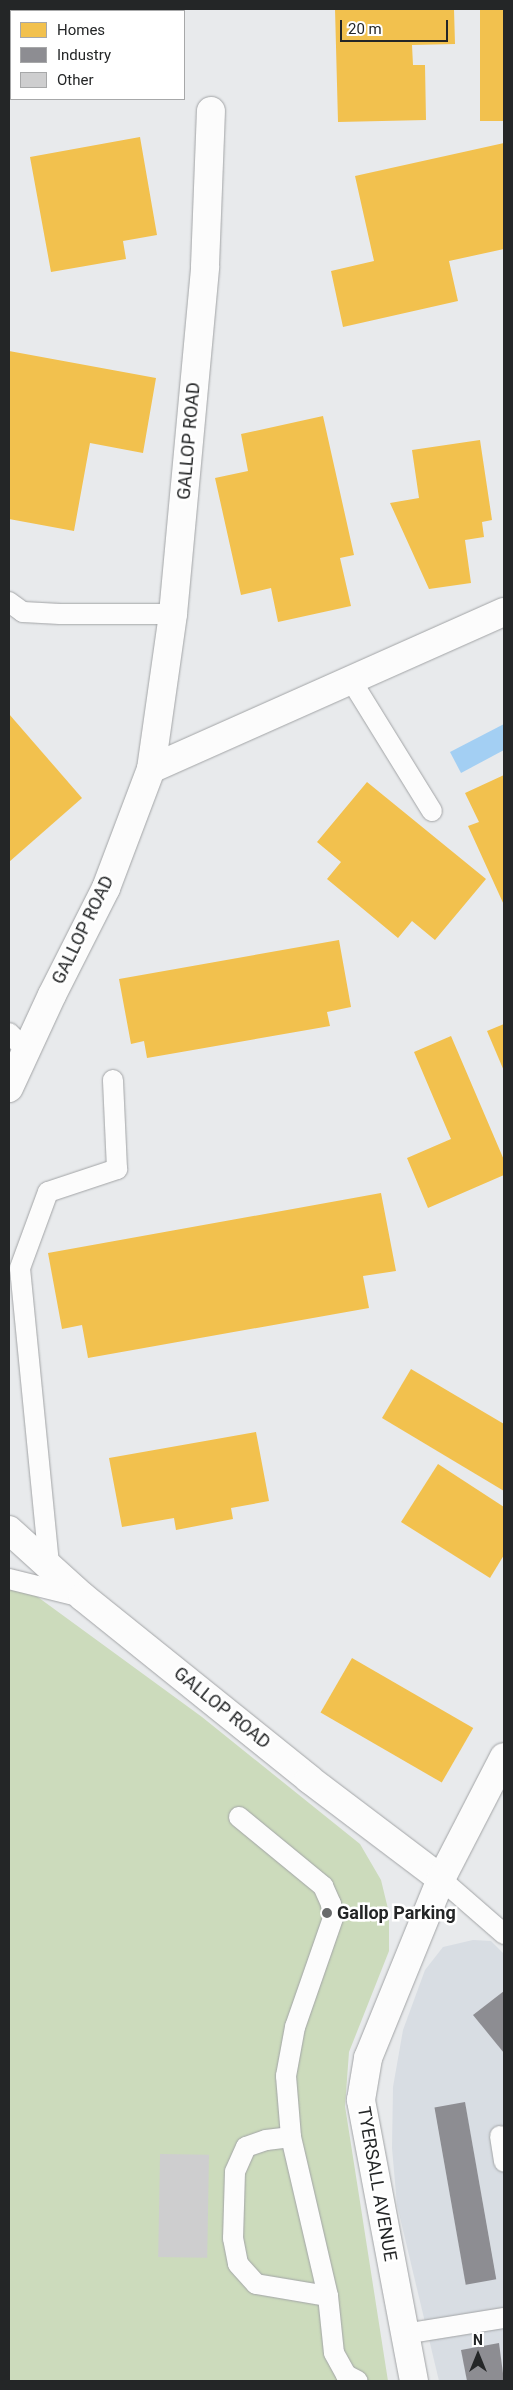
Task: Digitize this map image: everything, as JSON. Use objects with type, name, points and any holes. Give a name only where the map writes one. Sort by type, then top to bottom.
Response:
[{"type":"street","name":"GALLOP ROAD","points":[[9,1088],[17,1042],[106,888],[151,769],[173,614],[204,266],[211,111]]},
{"type":"street","points":[[151,769],[504,612]]},
{"type":"street","name":"GALLOP ROAD","points":[[9,1530],[49,1564],[83,1597],[309,1779],[441,1879]]},
{"type":"street","name":"TYERSALL AVENUE","points":[[414,2381],[361,2100],[368,2058],[441,1879],[504,1758]]},
{"type":"lane","points":[[9,602],[23,612],[60,614],[173,614]]},
{"type":"lane","points":[[351,680],[432,811]]},
{"type":"lane","points":[[49,1564],[20,1268],[48,1192],[117,1169],[113,1080]]},
{"type":"lane","points":[[9,1579],[83,1597]]},
{"type":"lane","points":[[239,1818],[323,1886],[331,1904],[333,1918],[293,2037],[286,2076],[291,2136],[328,2296],[334,2353],[346,2375],[358,2381]]},
{"type":"lane","points":[[441,1879],[504,1934]]},
{"type":"lane","points":[[291,2136],[266,2140],[246,2147],[235,2172],[233,2238],[238,2264],[256,2284],[328,2296]]},
{"type":"lane","points":[[500,2136],[504,2162]]},
{"type":"lane","points":[[404,2334],[504,2318]]},
{"type":"shaded area","points":[[473,1940],[491,1941],[504,1954],[504,2381],[439,2381],[397,2205],[392,2148],[393,2087],[403,2030],[425,1970],[443,1947]]},
{"type":"green space","points":[[9,1576],[202,1717],[360,1844],[381,1880],[389,1913],[389,1951],[349,2052],[345,2106],[388,2381],[9,2381]]},
{"type":"water","points":[[504,724],[504,750],[461,773],[450,752]]},
{"type":"building: Homes","points":[[335,9],[454,9],[455,44],[412,45],[413,65],[425,65],[426,120],[338,122]]},
{"type":"building: Homes","points":[[480,9],[504,9],[504,121],[480,121]]},
{"type":"building: Homes","points":[[140,137],[157,235],[123,241],[126,259],[51,272],[30,157]]},
{"type":"building: Homes","points":[[504,143],[504,249],[449,261],[458,301],[343,327],[331,271],[374,261],[355,176]]},
{"type":"building: Homes","points":[[9,351],[156,378],[143,453],[90,443],[74,531],[9,519]]},
{"type":"building: Homes","points":[[323,416],[354,555],[340,558],[351,606],[278,622],[271,588],[241,595],[215,478],[248,471],[241,434]]},
{"type":"building: Homes","points":[[480,440],[492,520],[482,522],[484,537],[465,540],[471,583],[429,589],[390,503],[419,498],[412,450]]},
{"type":"building: Homes","points":[[9,714],[82,798],[9,862]]},
{"type":"building: Homes","points":[[504,775],[504,905],[468,826],[479,822],[465,793]]},
{"type":"building: Homes","points":[[367,782],[486,879],[435,940],[412,921],[398,938],[327,879],[341,862],[317,842]]},
{"type":"building: Homes","points":[[339,940],[351,1007],[327,1012],[330,1026],[147,1058],[144,1041],[131,1044],[119,979]]},
{"type":"building: Homes","points":[[504,1024],[504,1071],[487,1031]]},
{"type":"building: Homes","points":[[451,1036],[504,1160],[504,1175],[428,1208],[407,1158],[451,1139],[414,1052]]},
{"type":"building: Homes","points":[[381,1193],[396,1271],[363,1276],[369,1308],[88,1358],[82,1325],[62,1329],[48,1253]]},
{"type":"building: Homes","points":[[411,1369],[504,1424],[504,1491],[382,1418]]},
{"type":"building: Homes","points":[[256,1432],[269,1501],[231,1508],[233,1519],[176,1530],[174,1518],[122,1527],[109,1458]]},
{"type":"building: Homes","points":[[438,1464],[504,1507],[504,1555],[490,1578],[401,1522]]},
{"type":"building: Homes","points":[[352,1658],[473,1728],[442,1783],[320,1713]]},
{"type":"building: Industry","points":[[504,1991],[504,2053],[473,2015]]},
{"type":"building: Industry","points":[[465,2102],[496,2279],[466,2285],[434,2107]]},
{"type":"building: Industry","points":[[499,2343],[504,2381],[467,2381],[461,2350]]},
{"type":"building: Other","points":[[160,2154],[209,2155],[207,2258],[158,2257]]},
{"type":"place","name":"Gallop Parking","points":[[327,1913]]}]
